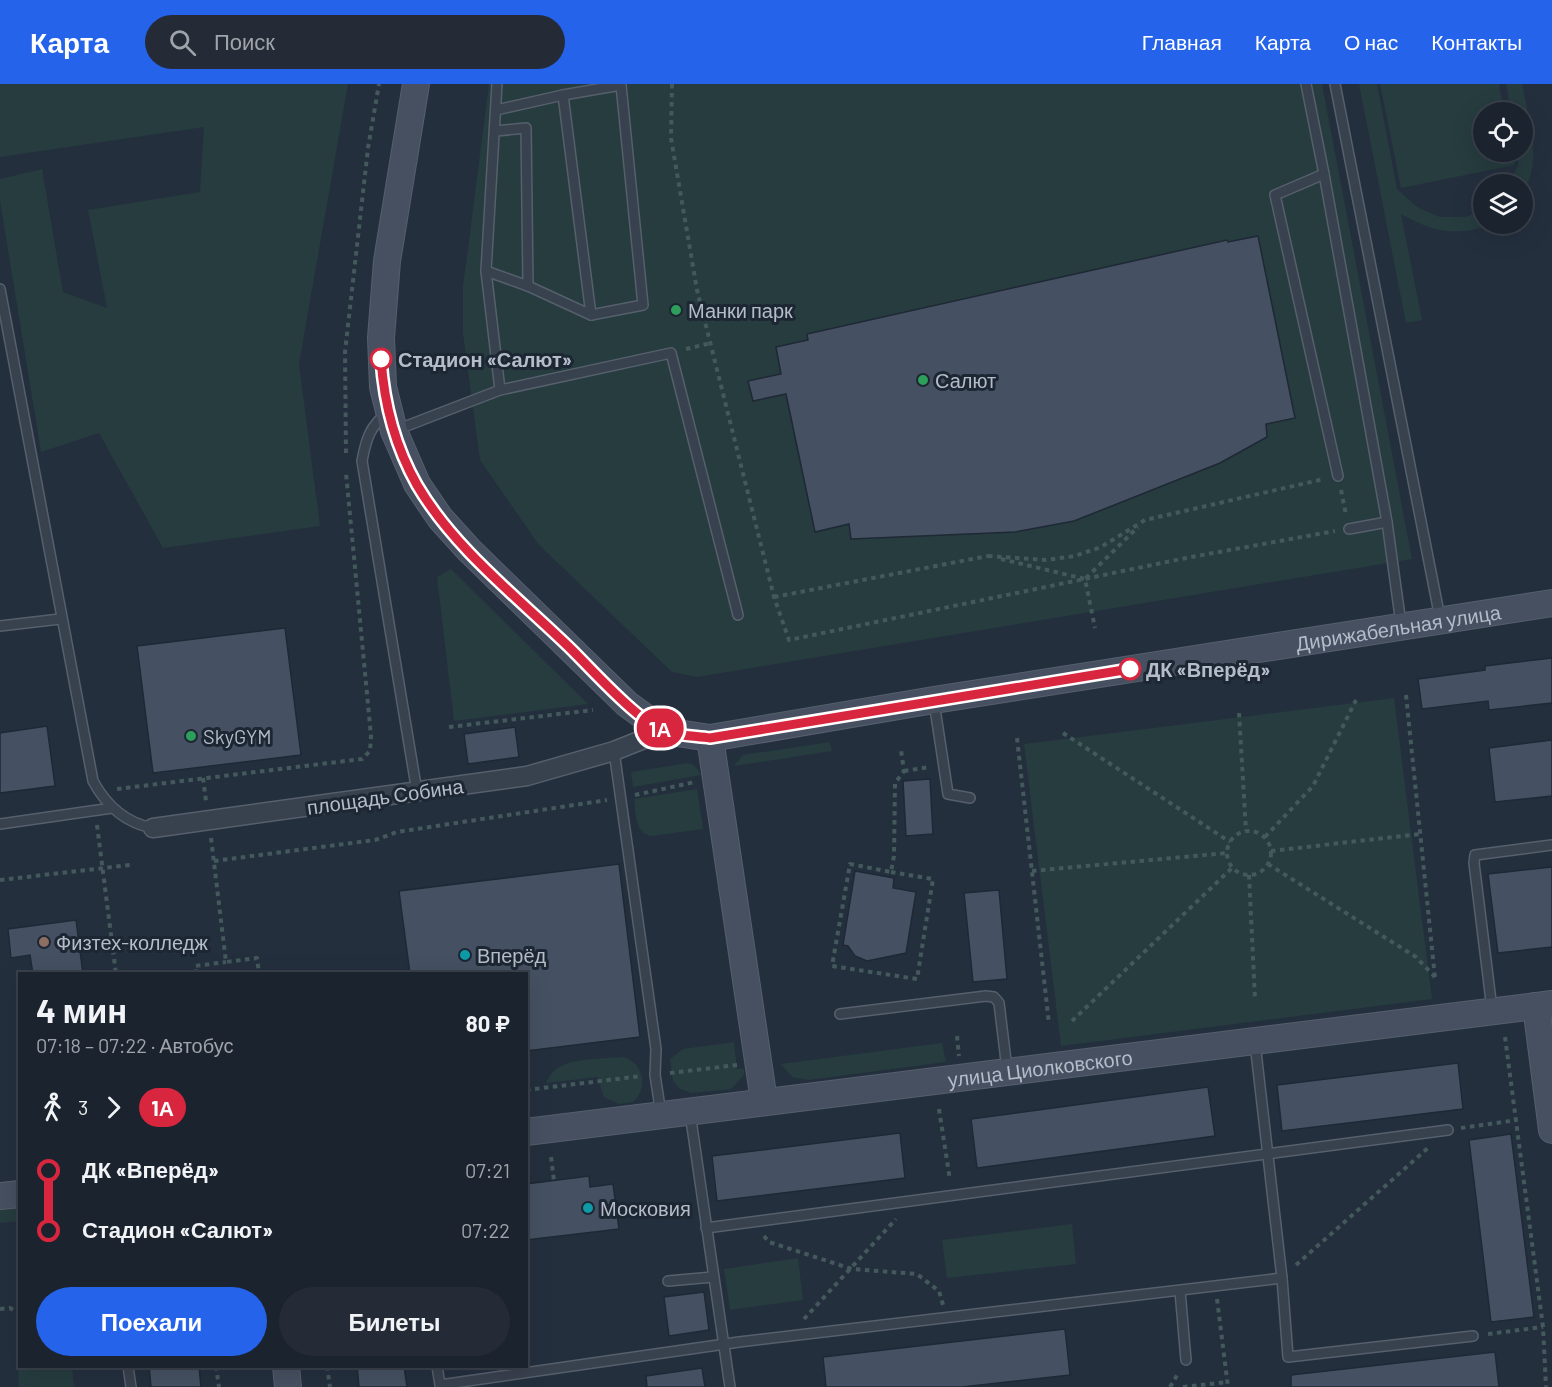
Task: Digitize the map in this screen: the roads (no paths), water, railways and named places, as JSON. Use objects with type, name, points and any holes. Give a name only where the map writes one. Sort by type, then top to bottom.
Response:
[{"type":"main road","points":[[416,84],[387,261],[381,359],[391,422],[417,484],[440,518],[461,542],[627,705],[664,731]]},
{"type":"main road","name":"Дирижабельная улица","points":[[664,731],[710,738],[934,699],[1552,603]]},
{"type":"main road","points":[[710,738],[764,1101]]},
{"type":"main road","points":[[1544,1005],[1552,1130]]},
{"type":"main road","name":"улица Циолковского","points":[[528,1132],[1544,1005]]},
{"type":"main road","points":[[0,1196],[18,1194]]},
{"type":"main road","points":[[286,1368],[288,1387]]},
{"type":"street","points":[[614,751],[664,731]]},
{"type":"street","name":"площадь Собина","points":[[153,828],[527,776],[614,751]]},
{"type":"lane","points":[[497,84],[486,271],[500,390]]},
{"type":"lane","points":[[1306,84],[1388,522],[1401,627]]},
{"type":"lane","points":[[1335,84],[1440,620]]},
{"type":"lane","points":[[486,271],[528,286],[591,315],[643,305],[621,85],[563,94],[496,110]]},
{"type":"lane","points":[[563,94],[591,315]]},
{"type":"lane","points":[[496,131],[526,128],[528,286]]},
{"type":"lane","points":[[1324,174],[1275,195],[1338,476]]},
{"type":"lane","points":[[0,289],[60,619],[93,781],[101,797],[112,808],[129,820],[153,828]]},
{"type":"lane","points":[[417,792],[362,461],[366,438],[374,422],[391,422],[500,390],[671,353],[738,615]]},
{"type":"lane","points":[[1349,529],[1388,522]]},
{"type":"lane","points":[[0,626],[60,619]]},
{"type":"lane","points":[[934,699],[948,794],[970,798]]},
{"type":"lane","points":[[614,751],[656,1048],[655,1075],[661,1114]]},
{"type":"lane","points":[[0,824],[112,808]]},
{"type":"lane","points":[[1492,1011],[1474,863],[1475,855],[1552,845]]},
{"type":"lane","points":[[840,1014],[994,997],[999,1003],[1008,1071]]},
{"type":"lane","points":[[1255,1041],[1282,1278],[1288,1357],[1473,1336]]},
{"type":"lane","points":[[690,1111],[730,1387]]},
{"type":"lane","points":[[706,1228],[1449,1130]]},
{"type":"lane","points":[[668,1281],[713,1276]]},
{"type":"lane","points":[[437,1368],[440,1385],[723,1344],[1282,1278]]},
{"type":"lane","points":[[1180,1291],[1186,1360]]},
{"type":"lane","points":[[128,1368],[130,1387]]},
{"type":"place","name":"Манки парк","points":[[676,310]]},
{"type":"place","name":"Стадион «Салют»","points":[[381,359]]},
{"type":"place","name":"Салют","points":[[923,380]]},
{"type":"place","name":"ДК «Вперёд»","points":[[1130,669]]},
{"type":"place","name":"SkyGYM","points":[[191,736]]},
{"type":"place","name":"Физтех-колледж","points":[[44,942]]},
{"type":"place","name":"Вперёд","points":[[465,955]]},
{"type":"place","name":"Московия","points":[[588,1208]]}]
